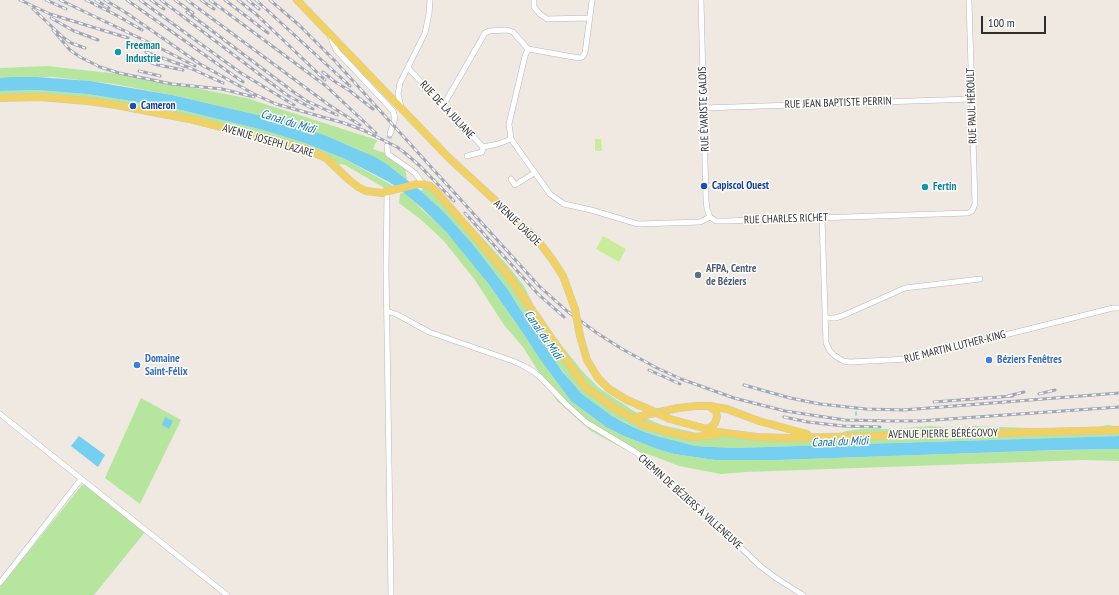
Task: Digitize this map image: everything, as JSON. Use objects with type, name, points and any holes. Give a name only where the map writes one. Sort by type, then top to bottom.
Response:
[{"type":"main road","name":"AVENUE D'AGDE","points":[[297,0],[403,112],[449,158],[536,238],[563,276],[575,309],[580,336],[587,360],[598,378],[609,389],[627,400],[670,419],[718,432]]},
{"type":"main road","name":"AVENUE JOSEPH LAZARE","points":[[0,98],[40,97],[87,101],[189,119],[306,149],[326,158],[358,187],[374,193],[390,192],[420,184]]},
{"type":"main road","points":[[420,184],[430,186],[437,192],[508,275],[585,387],[613,407],[644,425],[693,437],[716,436],[718,432]]},
{"type":"main road","points":[[632,418],[678,408],[710,406],[803,434],[834,437]]},
{"type":"main road","points":[[706,429],[715,423],[717,417],[716,411],[710,406]]},
{"type":"main road","name":"AVENUE PIERRE BÉRÉGOVOY","points":[[718,432],[757,437],[834,437],[1119,430]]},
{"type":"street","points":[[403,112],[398,94],[400,83],[425,33],[430,0]]},
{"type":"street","points":[[534,0],[534,7],[547,19],[589,18]]},
{"type":"street","name":"RUE ÉVARISTE GALOIS","points":[[701,0],[706,200],[710,217]]},
{"type":"street","name":"RUE PAUL HÉROULT","points":[[969,0],[975,204],[972,211]]},
{"type":"street","points":[[443,106],[485,33],[489,31],[507,30],[513,32],[528,49],[579,58],[582,56],[585,53],[592,1]]},
{"type":"street","points":[[329,35],[336,50],[393,111],[395,118],[390,134]]},
{"type":"street","points":[[511,139],[509,124],[528,49]]},
{"type":"street","name":"RUE DE LA JULIANE","points":[[408,68],[483,147],[498,144],[511,139]]},
{"type":"street","name":"RUE JEAN BAPTISTE PERRIN","points":[[704,108],[972,99]]},
{"type":"street","name":"RUE CHARLES RICHET","points":[[511,139],[534,173],[556,200],[564,204],[638,224],[700,222],[710,217],[716,221],[968,213],[972,211]]},
{"type":"street","points":[[387,146],[388,154],[415,173],[420,184]]},
{"type":"street","points":[[467,156],[482,152],[483,147]]},
{"type":"street","points":[[511,179],[515,185],[534,173]]},
{"type":"street","points":[[390,192],[386,268],[391,595]]},
{"type":"street","name":"RUE MARTIN LUTHER-KING","points":[[822,218],[825,318],[828,347],[834,356],[843,361],[850,362],[909,359],[1018,331],[1113,308],[1119,308]]},
{"type":"street","points":[[825,318],[842,316],[905,288],[980,280]]},
{"type":"street","name":"CHEMIN DE BÉZIERS À VILLENEUVE","points":[[387,312],[398,315],[429,332],[522,365],[534,372],[587,423],[637,453],[694,502],[760,566],[803,595]]},
{"type":"street","points":[[0,414],[227,595]]},
{"type":"street","points":[[0,583],[81,479]]},
{"type":"green space","points":[[47,66],[128,75],[246,98],[377,140],[373,149],[388,154],[405,167],[407,180],[388,165],[360,150],[327,136],[284,121],[172,95],[114,84],[53,77],[0,78],[0,68]]},
{"type":"green space","points":[[37,90],[87,94],[169,107],[263,130],[306,143],[343,158],[397,188],[387,193],[383,187],[345,165],[333,163],[321,157],[286,149],[217,128],[87,101],[0,98],[0,91]]},
{"type":"green space","points":[[595,139],[601,139],[602,151],[595,151]]},
{"type":"green space","points":[[429,186],[448,200],[509,267],[524,286],[534,306],[558,341],[583,372],[599,388],[643,417],[662,425],[706,435],[834,437],[846,431],[861,429],[893,429],[931,426],[948,428],[972,426],[1058,429],[1077,427],[1094,428],[1108,425],[1119,427],[1119,436],[734,448],[695,446],[676,442],[642,431],[612,416],[582,394],[548,352],[509,291],[471,242],[443,211],[421,191],[423,187]]},
{"type":"green space","points":[[404,192],[447,233],[476,267],[539,358],[571,401],[606,427],[657,449],[674,454],[715,460],[778,460],[1119,449],[1119,461],[1083,460],[721,474],[679,466],[648,454],[626,450],[591,431],[557,401],[523,347],[504,325],[475,280],[443,240],[419,218],[399,203],[400,194]]},
{"type":"green space","points":[[603,236],[626,249],[619,262],[596,249]]},
{"type":"green space","points":[[141,398],[181,420],[140,504],[105,478]]},
{"type":"green space","points":[[82,485],[87,485],[145,532],[94,595],[0,595],[0,587]]},
{"type":"water","points":[[37,77],[90,81],[172,95],[284,121],[327,136],[375,157],[388,165],[421,191],[443,211],[471,242],[509,291],[562,371],[582,394],[612,416],[642,431],[695,446],[734,448],[1119,436],[1119,449],[778,460],[715,460],[674,454],[657,449],[606,427],[571,401],[539,358],[487,282],[447,233],[423,209],[389,182],[343,158],[305,143],[263,130],[169,107],[87,94],[37,90],[0,91],[0,78]]},
{"type":"water","points":[[165,417],[173,421],[169,429],[162,425]]},
{"type":"water","points":[[79,436],[105,455],[98,467],[71,446]]},
{"type":"tunnel","points":[[387,146],[390,134]]},
{"type":"railway","points":[[20,0],[50,14],[128,38]]},
{"type":"railway","points":[[46,0],[66,9]]},
{"type":"railway","points":[[60,0],[195,66]]},
{"type":"railway","points":[[86,0],[142,30]]},
{"type":"railway","points":[[96,0],[109,8]]},
{"type":"railway","points":[[105,0],[125,12],[200,64],[254,94],[276,104],[344,123],[365,131],[397,147],[420,166],[454,201]]},
{"type":"railway","points":[[127,0],[243,82]]},
{"type":"railway","points":[[140,0],[241,73],[294,105]]},
{"type":"railway","points":[[151,0],[164,9]]},
{"type":"railway","points":[[161,0],[287,95],[313,109]]},
{"type":"railway","points":[[175,0],[193,13]]},
{"type":"railway","points":[[187,0],[329,105],[360,125]]},
{"type":"railway","points":[[201,0],[214,9]]},
{"type":"railway","points":[[210,0],[326,86],[376,133]]},
{"type":"railway","points":[[225,0],[268,33]]},
{"type":"railway","points":[[238,0],[257,15],[325,80]]},
{"type":"railway","points":[[248,0],[259,9]]},
{"type":"railway","points":[[256,0],[350,86]]},
{"type":"railway","points":[[270,0],[299,25],[335,61],[539,286],[567,311],[597,333],[622,349],[657,368],[681,379],[734,398],[785,411],[845,420],[920,421],[1119,407]]},
{"type":"railway","points":[[33,9],[64,38],[71,43],[85,48]]},
{"type":"railway","points":[[187,12],[295,93],[307,101],[337,115]]},
{"type":"railway","points":[[51,18],[74,31],[98,40]]},
{"type":"railway","points":[[53,30],[70,50],[100,67],[119,73],[172,84],[222,89],[254,97]]},
{"type":"railway","points":[[146,52],[190,68],[223,83]]},
{"type":"railway","points":[[143,60],[158,65],[183,70]]},
{"type":"railway","points":[[139,71],[160,76]]},
{"type":"railway","points":[[323,72],[373,109]]},
{"type":"railway","points":[[465,213],[538,294],[564,317]]},
{"type":"railway","points":[[649,370],[680,384]]},
{"type":"railway","points":[[744,385],[790,398],[820,404],[866,409],[903,410],[1119,393]]},
{"type":"railway","points":[[1039,394],[1055,390]]},
{"type":"railway","points":[[1008,396],[1024,392]]},
{"type":"railway","points":[[934,402],[1013,396]]},
{"type":"railway","points":[[784,417],[808,422],[843,426],[880,427]]},
{"type":"place","name":"Freeman Industrie","points":[[118,52]]},
{"type":"place","name":"Cameron","points":[[133,106]]},
{"type":"place","name":"Capiscol Ouest","points":[[704,186]]},
{"type":"place","name":"Fertin","points":[[925,187]]},
{"type":"place","name":"AFPA, Centre de Béziers","points":[[698,275]]},
{"type":"place","name":"Béziers Fenêtres","points":[[989,360]]},
{"type":"place","name":"Domaine Saint-Félix","points":[[137,365]]},
{"type":"water label","name":"Canal du Midi","points":[[288,122]]},
{"type":"water label","name":"Canal du Midi","points":[[543,335]]},
{"type":"water label","name":"Canal du Midi","points":[[840,442]]}]
